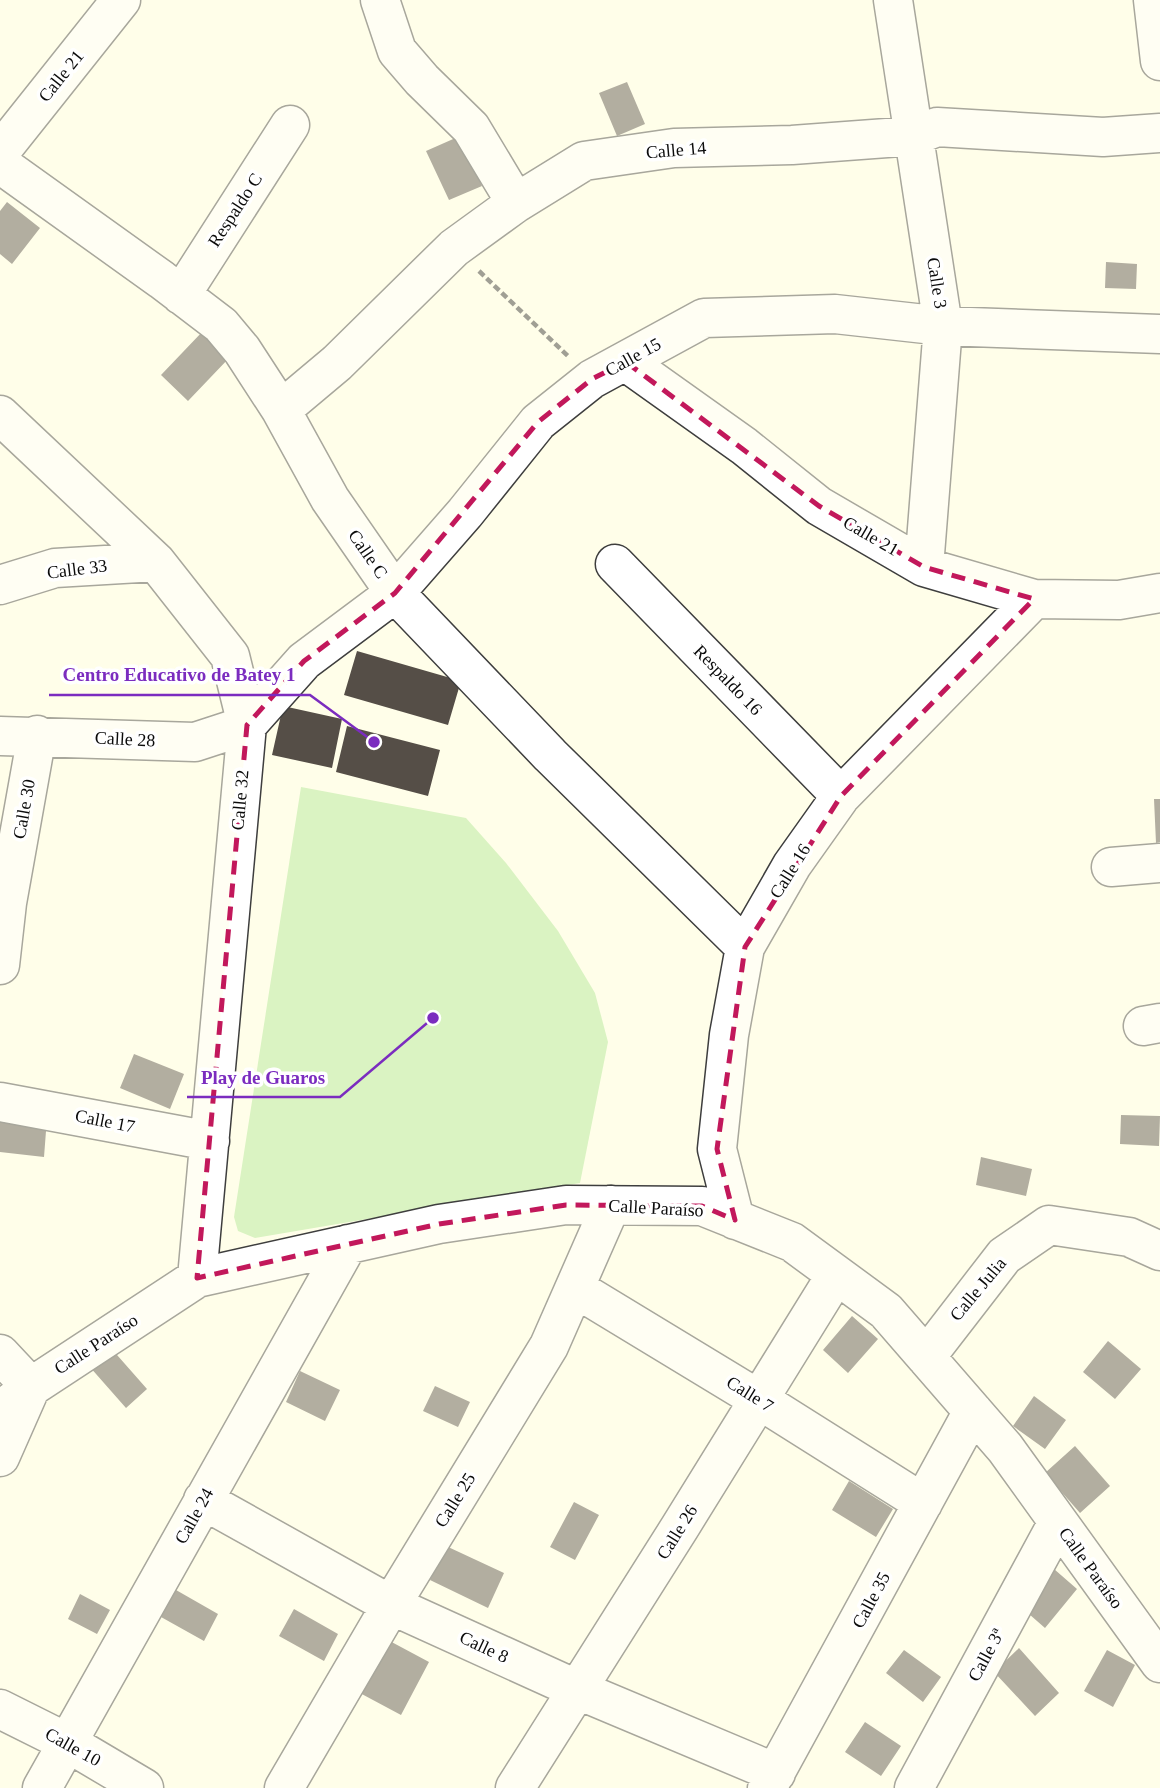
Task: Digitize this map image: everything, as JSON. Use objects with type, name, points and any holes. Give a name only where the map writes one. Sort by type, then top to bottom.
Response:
[{"type":"street","name":"Calle 21","points":[[0,152],[121,0]]},
{"type":"street","points":[[380,0],[397,51],[471,128],[516,203]]},
{"type":"street","name":"Calle 3","points":[[893,0],[943,326],[923,567]]},
{"type":"street","points":[[1153,0],[1160,61]]},
{"type":"street","name":"Respaldo C","points":[[181,295],[290,125]]},
{"type":"street","name":"Calle 14","points":[[281,410],[337,363],[454,248],[516,203],[584,161],[674,148],[792,145],[914,136],[937,127],[1103,137],[1160,133]]},
{"type":"street","name":"Calle C","points":[[0,164],[221,325],[242,350],[281,410],[330,499],[395,593],[550,755],[745,947]]},
{"type":"street","name":"Calle 15","points":[[247,724],[304,661],[395,593],[465,513],[538,422],[592,379],[704,318],[835,314],[943,326],[1160,334]]},
{"type":"street","name":"Calle 21","points":[[626,362],[744,446],[819,506],[923,567],[1034,599],[1119,600],[1160,593]]},
{"type":"street","name":"Calle 32","points":[[0,415],[156,562],[230,656],[247,724],[197,1278]]},
{"type":"street","name":"Calle 33","points":[[0,585],[55,568],[156,562]]},
{"type":"street","name":"Respaldo 16","points":[[615,564],[841,796]]},
{"type":"street","name":"Calle 16","points":[[735,1220],[717,1149],[729,1035],[745,947],[792,865],[841,796],[1034,599]]},
{"type":"street","name":"Calle 28","points":[[18,735],[195,742],[247,724]]},
{"type":"street","name":"Calle 30","points":[[0,965],[7,903],[18,735]]},
{"type":"street","points":[[1111,867],[1160,863]]},
{"type":"street","name":"Calle 17","points":[[0,1102],[210,1141]]},
{"type":"street","name":"Calle Paraíso","points":[[0,1411],[15,1383],[197,1278],[439,1224],[566,1205],[702,1206],[792,1242],[886,1311],[1005,1448],[1160,1663]]},
{"type":"street","name":"Calle 25","points":[[284,1788],[391,1605],[549,1346],[611,1205]]},
{"type":"street","name":"Calle Julia","points":[[926,1357],[1003,1256],[1049,1225],[1129,1237],[1160,1251]]},
{"type":"street","name":"Calle 24","points":[[42,1788],[348,1244]]},
{"type":"street","name":"Calle 26","points":[[515,1788],[836,1275]]},
{"type":"street","name":"Calle 7","points":[[575,1288],[923,1503]]},
{"type":"street","points":[[0,1354],[15,1383],[0,1457]]},
{"type":"street","name":"Calle 35","points":[[772,1780],[973,1411]]},
{"type":"street","name":"Calle 8","points":[[203,1500],[391,1605],[772,1780]]},
{"type":"street","name":"Calle 3ª","points":[[914,1788],[1058,1522]]},
{"type":"street","name":"Calle 10","points":[[0,1709],[68,1743],[144,1788]]},
{"type":"path","points":[[454,248],[592,379]]},
{"type":"highlighted area","points":[[626,362],[819,506],[924,567],[1034,599],[841,796],[745,947],[717,1149],[735,1220],[702,1206],[566,1205],[439,1224],[197,1278],[247,725],[304,661],[395,593],[538,422],[592,379]]},
{"type":"green space","points":[[301,787],[466,818],[506,863],[558,931],[595,993],[608,1042],[580,1183],[255,1238],[238,1231],[234,1217]]},
{"type":"building","points":[[627,82],[645,124],[617,136],[599,93]]},
{"type":"building","points":[[460,136],[482,186],[449,200],[426,151]]},
{"type":"building","points":[[7,202],[40,228],[12,264],[0,254],[0,211]]},
{"type":"building","points":[[1106,262],[1137,264],[1136,289],[1105,288]]},
{"type":"building","points":[[203,331],[230,357],[188,401],[161,375]]},
{"type":"building","points":[[357,651],[461,681],[448,725],[344,695]]},
{"type":"building","points":[[283,706],[342,719],[332,768],[272,755]]},
{"type":"building","points":[[347,726],[440,750],[428,796],[336,772]]},
{"type":"building","points":[[1154,799],[1160,799],[1160,842],[1156,843]]},
{"type":"building","points":[[134,1054],[184,1074],[170,1109],[120,1088]]},
{"type":"building","points":[[0,1111],[47,1118],[44,1157],[0,1152]]},
{"type":"building","points":[[1121,1115],[1160,1116],[1159,1146],[1120,1144]]},
{"type":"building","points":[[981,1157],[1032,1169],[1026,1196],[976,1185]]},
{"type":"building","points":[[852,1316],[878,1339],[848,1373],[823,1350]]},
{"type":"building","points":[[1108,1341],[1141,1369],[1115,1399],[1083,1372]]},
{"type":"building","points":[[110,1347],[147,1389],[126,1408],[89,1366]]},
{"type":"building","points":[[300,1371],[340,1390],[325,1421],[286,1402]]},
{"type":"building","points":[[435,1386],[470,1402],[458,1427],[423,1411]]},
{"type":"building","points":[[1034,1396],[1066,1420],[1045,1449],[1013,1426]]},
{"type":"building","points":[[1075,1446],[1110,1486],[1080,1513],[1045,1473]]},
{"type":"building","points":[[849,1481],[893,1509],[876,1537],[832,1510]]},
{"type":"building","points":[[574,1502],[599,1515],[575,1560],[550,1547]]},
{"type":"building","points":[[446,1546],[504,1573],[488,1608],[430,1580]]},
{"type":"building","points":[[1054,1569],[1077,1589],[1045,1628],[1021,1607]]},
{"type":"building","points":[[176,1590],[218,1614],[204,1641],[161,1617]]},
{"type":"building","points":[[80,1594],[110,1610],[97,1634],[68,1619]]},
{"type":"building","points":[[294,1609],[338,1634],[324,1661],[279,1636]]},
{"type":"building","points":[[386,1639],[429,1662],[401,1715],[358,1692]]},
{"type":"building","points":[[1019,1648],[1059,1693],[1035,1716],[994,1672]]},
{"type":"building","points":[[904,1650],[941,1677],[923,1702],[886,1673]]},
{"type":"building","points":[[1107,1650],[1135,1665],[1113,1707],[1084,1691]]},
{"type":"building","points":[[865,1722],[901,1746],[881,1776],[845,1752]]},
{"type":"place","name":"Centro Educativo de Batey 1","points":[[374,742]]},
{"type":"place","name":"Play de Guaros","points":[[433,1018]]}]
